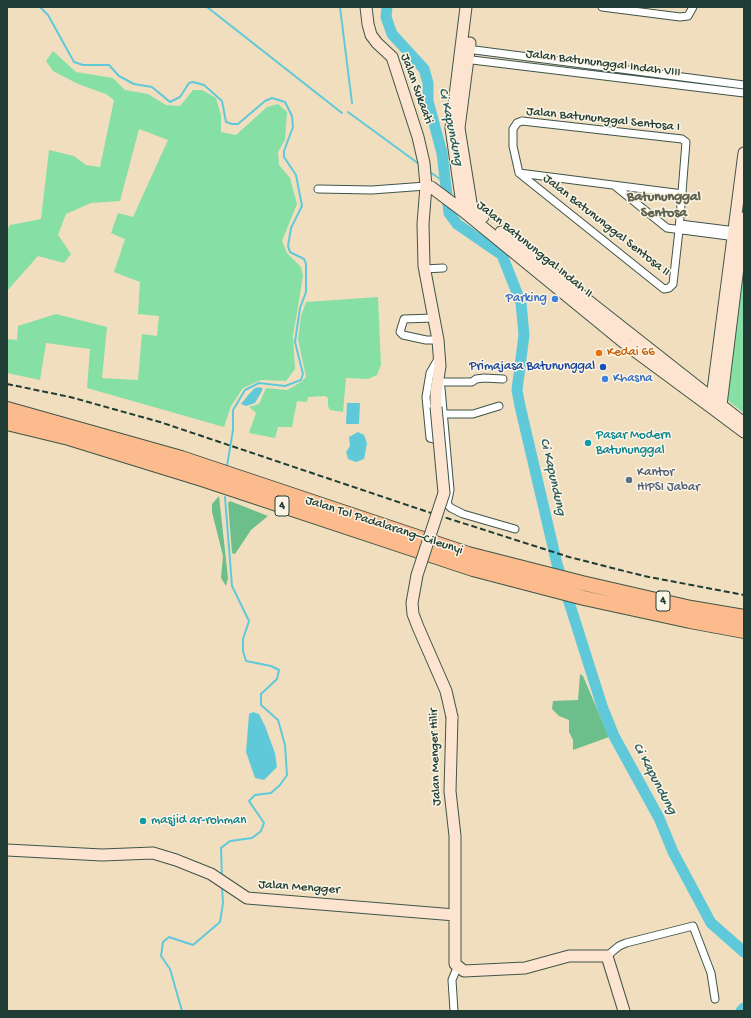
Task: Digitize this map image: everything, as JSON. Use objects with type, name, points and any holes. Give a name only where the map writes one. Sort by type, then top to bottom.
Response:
[{"type":"highway","name":"Jalan Tol Padalarang–Cileunyi","points":[[7,409],[181,458],[468,554],[553,576],[691,608],[744,617]]},
{"type":"highway","name":"Jalan Tol Padalarang–Cileunyi","points":[[7,423],[69,438],[473,569],[584,598],[690,622],[744,631]]},
{"type":"street","name":"Jalan Sukaati","points":[[366,7],[371,35],[392,58],[418,137],[429,186],[423,224],[424,269],[438,340]]},
{"type":"street","name":"Jalan Batununggal Indah II","points":[[465,54],[466,7]]},
{"type":"street","name":"Jalan Batununggal Indah II","points":[[474,7],[451,128],[464,208],[628,346],[715,405]]},
{"type":"street","points":[[602,7],[688,16],[693,7]]},
{"type":"street","name":"Jalan Batununggal Indah VIII","points":[[465,54],[744,85]]},
{"type":"street","name":"Jalan Batununggal Indah VIII","points":[[465,54],[744,93]]},
{"type":"street","name":"Jalan Batununggal Sentosa I","points":[[519,173],[513,146],[513,129],[517,123],[522,121],[682,139],[686,142],[687,148],[682,194]]},
{"type":"street","points":[[715,405],[738,234],[744,153]]},
{"type":"street","points":[[519,173],[682,194],[680,227]]},
{"type":"street","name":"Jalan Batununggal Sentosa II","points":[[519,173],[664,289],[669,288],[673,284],[680,227]]},
{"type":"street","points":[[318,189],[372,190],[429,186],[464,208]]},
{"type":"street","points":[[615,186],[668,228],[680,227],[738,234]]},
{"type":"street","points":[[738,234],[744,218]]},
{"type":"street","points":[[424,269],[443,268]]},
{"type":"street","points":[[433,318],[404,319],[400,332],[403,335],[426,340],[438,340]]},
{"type":"street","name":"Jalan Menger Hilir","points":[[438,340],[440,362],[436,392],[440,411],[444,492],[417,575],[412,603],[413,614],[418,627],[446,691],[452,717],[450,791],[455,836],[454,960],[457,968]]},
{"type":"street","points":[[440,362],[440,411],[446,441],[450,490],[447,504],[451,508],[463,514],[515,529]]},
{"type":"street","points":[[440,362],[430,373],[426,397],[430,438],[434,440],[446,441]]},
{"type":"street","points":[[441,382],[472,382],[476,379],[484,378],[503,379]]},
{"type":"street","points":[[715,405],[744,423]]},
{"type":"street","points":[[715,405],[744,432]]},
{"type":"street","points":[[440,411],[473,414],[499,406]]},
{"type":"street","name":"Jalan Mengger","points":[[7,850],[102,855],[153,853],[176,860],[222,881],[247,898],[455,915]]},
{"type":"street","points":[[454,1011],[452,980],[457,968],[464,972],[525,968],[569,956],[607,956],[619,946],[626,943],[694,926],[711,973],[715,999]]},
{"type":"street","points":[[607,956],[624,1011]]},
{"type":"green space","points":[[53,51],[76,72],[113,78],[125,90],[148,94],[166,105],[180,106],[193,90],[202,90],[216,98],[221,115],[221,132],[236,135],[267,107],[278,104],[287,112],[285,140],[278,152],[279,165],[290,178],[297,204],[282,241],[287,253],[301,267],[303,276],[293,336],[295,369],[286,381],[261,380],[243,388],[231,406],[224,427],[87,388],[90,349],[46,343],[40,380],[7,373],[7,339],[17,340],[18,326],[56,314],[107,327],[102,378],[138,380],[142,334],[157,336],[159,316],[138,314],[140,282],[114,272],[125,239],[111,233],[118,213],[133,217],[168,140],[139,129],[120,201],[91,203],[66,214],[58,235],[71,254],[64,263],[38,256],[7,291],[7,230],[10,225],[41,219],[49,150],[74,156],[86,165],[100,167],[114,100],[106,94],[78,84],[53,71],[46,61]]},
{"type":"green space","points":[[744,271],[744,413],[727,400]]},
{"type":"green space","points":[[378,297],[381,365],[377,375],[368,379],[346,378],[343,412],[330,410],[328,406],[328,398],[325,396],[308,397],[307,402],[297,401],[292,427],[278,427],[275,438],[249,433],[256,413],[249,407],[259,404],[266,388],[287,390],[301,382],[306,377],[298,339],[301,316],[306,302]]},
{"type":"green space","points":[[219,496],[228,578],[226,586],[221,578],[223,556],[212,512],[212,504]]},
{"type":"green space","points":[[230,501],[268,516],[251,530],[235,554],[232,553],[228,503]]},
{"type":"green space","points":[[580,674],[583,676],[609,737],[573,750],[573,740],[569,732],[569,720],[559,716],[552,709],[553,701],[578,700]]},
{"type":"water","points":[[260,387],[263,389],[255,403],[246,406],[241,404],[255,388]]},
{"type":"water","points":[[347,403],[360,403],[359,424],[346,424]]},
{"type":"water","points":[[358,432],[364,435],[367,443],[364,459],[356,462],[348,459],[346,452],[350,446],[349,437]]},
{"type":"water","points":[[253,712],[259,714],[275,753],[277,767],[264,780],[255,778],[246,752],[249,714]]},
{"type":"waterway","points":[[40,7],[48,15],[74,62],[83,65],[109,65],[119,76],[134,84],[152,87],[170,102],[180,97],[189,83],[193,82],[204,85],[222,101],[226,122],[232,124],[238,124],[265,101],[272,98],[285,102],[292,116],[293,127],[284,151],[284,157],[296,175],[302,206],[291,228],[288,246],[290,252],[304,259],[306,264],[306,292],[300,308],[295,342],[303,374],[301,380],[285,386],[259,383],[245,390],[233,410],[233,430],[227,466]]},
{"type":"waterway","points":[[207,7],[342,113]]},
{"type":"waterway","points":[[340,7],[352,103]]},
{"type":"waterway","name":"Ci Kapundung","points":[[387,7],[386,17],[392,34],[424,69],[428,83],[428,101],[442,153],[449,213],[457,224],[502,255],[521,303],[524,335],[517,390],[520,406],[557,564],[602,706],[614,736],[659,818],[673,852],[711,923],[744,952]]},
{"type":"waterway","points":[[348,112],[419,164]]},
{"type":"waterway","points":[[430,172],[446,183]]},
{"type":"waterway","points":[[222,876],[221,848],[230,841],[252,838],[261,831],[264,823],[249,801],[255,795],[271,793],[280,785],[287,775],[285,745],[278,720],[261,705],[261,694],[277,679],[279,670],[271,666],[246,661],[243,651],[243,639],[249,621],[232,586],[225,497]]},
{"type":"waterway","points":[[182,1011],[170,969],[161,956],[163,942],[169,937],[193,945],[220,922],[223,903],[222,887]]},
{"type":"waterway","name":"Ci Kapundung","points":[[741,1011],[744,1008]]},
{"type":"railway","points":[[7,384],[70,397],[160,422],[425,511],[569,557],[644,576],[744,595]]},
{"type":"place","name":"Parking","points":[[555,299]]},
{"type":"place","name":"Kedai 66","points":[[599,353]]},
{"type":"place","name":"Primajasa Batununggal","points":[[603,367]]},
{"type":"place","name":"Khasna","points":[[605,379]]},
{"type":"place","name":"Pasar Modern Batununggal","points":[[588,443]]},
{"type":"place","name":"Kantor HIPSI Jabar","points":[[629,480]]},
{"type":"place","name":"masjid ar-rohman","points":[[143,821]]},
{"type":"district","name":"Batununggal Sentosa","points":[[664,206]]}]
